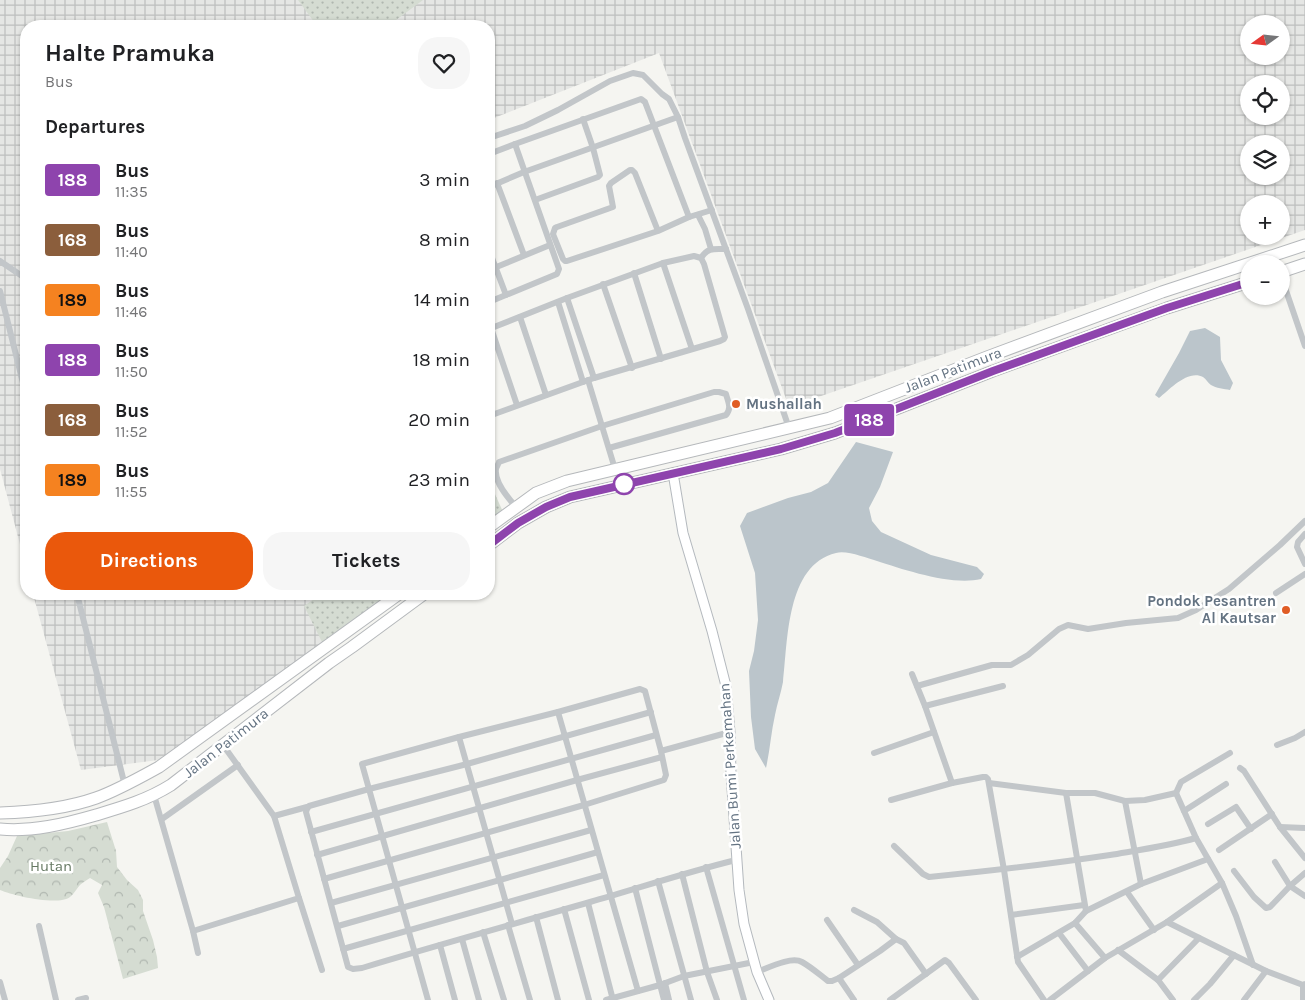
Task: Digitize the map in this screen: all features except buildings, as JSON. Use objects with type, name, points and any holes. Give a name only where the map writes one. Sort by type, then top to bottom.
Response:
[{"type":"highway","name":"Jalan Patimura","points":[[495,523],[536,493],[567,480],[830,418],[1162,292],[1305,245]]},
{"type":"highway","points":[[1290,269],[1305,264]]},
{"type":"highway","name":"Jalan Patimura","points":[[495,540],[518,523],[546,507],[570,497],[781,449],[835,433],[993,371],[1167,308],[1240,285]]},
{"type":"highway","name":"Jalan Patimura","points":[[0,813],[58,808],[95,798],[125,786],[181,752],[391,600]]},
{"type":"highway","name":"Jalan Patimura","points":[[0,830],[63,825],[124,807],[154,795],[171,785],[329,663],[416,600]]},
{"type":"street","points":[[495,136],[525,126],[610,81],[633,73],[643,75],[669,99],[678,117],[712,210],[789,428]]},
{"type":"street","points":[[495,152],[641,99],[645,102],[689,217]]},
{"type":"street","points":[[524,255],[497,183],[678,117]]},
{"type":"street","points":[[535,200],[599,176],[593,148],[583,119]]},
{"type":"street","points":[[495,300],[558,273],[559,269],[515,144]]},
{"type":"street","points":[[658,231],[635,173],[631,170],[609,186],[613,207],[554,228],[553,234],[565,261],[658,231],[689,217],[712,210]]},
{"type":"street","points":[[698,215],[705,229],[711,249]]},
{"type":"street","points":[[495,267],[550,244]]},
{"type":"street","points":[[701,258],[705,252],[711,249],[726,249]]},
{"type":"street","points":[[495,327],[603,284],[663,263],[694,256],[701,258],[704,264],[725,337],[720,341],[588,380],[495,414]]},
{"type":"street","points":[[0,261],[20,275]]},
{"type":"street","points":[[663,263],[692,349]]},
{"type":"street","points":[[634,273],[661,359]]},
{"type":"street","points":[[495,274],[506,295]]},
{"type":"street","points":[[603,284],[632,368]]},
{"type":"street","points":[[0,291],[20,371]]},
{"type":"street","points":[[567,298],[588,380],[615,469]]},
{"type":"street","points":[[558,302],[588,380]]},
{"type":"street","points":[[1290,302],[1305,346]]},
{"type":"street","points":[[520,317],[546,395]]},
{"type":"street","points":[[495,343],[517,406]]},
{"type":"street","points":[[516,507],[501,489],[496,476],[499,462],[602,426],[714,392],[726,394],[730,407],[726,415],[609,448]]},
{"type":"street","name":"Jalan Bumi Perkemahan","points":[[673,473],[684,533],[726,686],[738,890],[744,924],[754,962],[769,1000]]},
{"type":"street","points":[[917,686],[992,665],[1011,664],[1028,655],[1059,628],[1068,625],[1088,629],[1178,618],[1196,610],[1229,589],[1305,521]]},
{"type":"street","points":[[1305,534],[1297,546],[1305,564]]},
{"type":"street","points":[[1276,593],[1305,574]]},
{"type":"street","points":[[78,600],[125,786]]},
{"type":"street","points":[[912,674],[952,783]]},
{"type":"street","points":[[925,706],[1003,686]]},
{"type":"street","points":[[324,879],[389,861],[584,805],[664,780],[666,775],[662,754],[646,694],[641,689],[362,764],[389,861],[396,885],[402,908],[409,930],[428,1000]]},
{"type":"street","points":[[558,712],[610,896],[634,995]]},
{"type":"street","points":[[274,816],[651,712]]},
{"type":"street","points":[[317,855],[577,780],[730,732]]},
{"type":"street","points":[[874,752],[934,732]]},
{"type":"street","points":[[1277,744],[1296,738],[1305,732]]},
{"type":"street","points":[[311,832],[656,735]]},
{"type":"street","points":[[459,737],[506,903],[530,1000]]},
{"type":"street","points":[[223,745],[274,816],[322,970]]},
{"type":"street","points":[[989,783],[1066,793],[1095,793],[1125,800],[1145,800],[1176,792],[1181,782],[1230,753]]},
{"type":"street","points":[[162,819],[238,765]]},
{"type":"street","points":[[1240,768],[1244,771],[1280,827],[1305,858]]},
{"type":"street","points":[[891,800],[952,783],[986,777],[989,783],[1018,962],[1044,1000]]},
{"type":"street","points":[[1184,811],[1226,784]]},
{"type":"street","points":[[1176,792],[1196,838],[1222,883],[1254,965]]},
{"type":"street","points":[[1018,957],[1075,923],[1085,908],[1066,793]]},
{"type":"street","points":[[154,795],[198,953]]},
{"type":"street","points":[[1125,800],[1141,884]]},
{"type":"street","points":[[308,807],[306,812],[311,832],[348,967],[355,970],[706,867],[736,860]]},
{"type":"street","points":[[1208,824],[1236,807],[1251,829]]},
{"type":"street","points":[[1219,850],[1272,814]]},
{"type":"street","points":[[1280,827],[1305,828]]},
{"type":"street","points":[[331,903],[591,830]]},
{"type":"street","points":[[894,846],[929,878],[1076,860],[1177,844],[1196,838]]},
{"type":"street","points":[[338,926],[598,852]]},
{"type":"street","points":[[1011,915],[1085,908],[1127,892],[1141,884],[1208,859]]},
{"type":"street","points":[[1275,862],[1290,886],[1305,896]]},
{"type":"street","points":[[706,867],[744,1000]]},
{"type":"street","points":[[1234,871],[1254,897],[1266,908],[1270,907],[1305,873]]},
{"type":"street","points":[[682,874],[717,1000]]},
{"type":"street","points":[[343,948],[604,875]]},
{"type":"street","points":[[658,881],[691,1000]]},
{"type":"street","points":[[1050,1000],[1105,958],[1167,922],[1222,883]]},
{"type":"street","points":[[635,888],[663,984],[670,1000]]},
{"type":"street","points":[[1127,892],[1154,930]]},
{"type":"street","points":[[192,931],[299,898]]},
{"type":"street","points":[[588,903],[610,1000],[634,995],[684,976],[754,962]]},
{"type":"street","points":[[564,909],[589,1000]]},
{"type":"street","points":[[854,910],[877,922],[896,939],[904,943],[926,974]]},
{"type":"street","points":[[536,917],[558,1000]]},
{"type":"street","points":[[827,920],[858,965]]},
{"type":"street","points":[[1167,922],[1266,971],[1304,985],[1303,1000]]},
{"type":"street","points":[[1075,923],[1105,958]]},
{"type":"street","points":[[39,926],[56,1000]]},
{"type":"street","points":[[483,932],[504,1000]]},
{"type":"street","points":[[1059,933],[1088,971]]},
{"type":"street","points":[[1158,980],[1199,938]]},
{"type":"street","points":[[462,939],[479,1000]]},
{"type":"street","points":[[757,972],[796,960],[804,963],[828,981],[832,981],[896,939]]},
{"type":"street","points":[[440,945],[455,1000]]},
{"type":"street","points":[[1118,950],[1158,980],[1173,1000]]},
{"type":"street","points":[[1194,1000],[1234,955]]},
{"type":"street","points":[[890,1000],[944,961],[947,961],[974,999]]},
{"type":"street","points":[[1244,1000],[1266,971]]},
{"type":"street","points":[[839,978],[854,1000]]},
{"type":"street","points":[[0,982],[5,1000]]},
{"type":"street","points":[[663,984],[664,1000]]},
{"type":"street","points":[[78,1000],[86,998]]},
{"type":"shaded area","points":[[0,0],[1305,0],[1305,230],[1290,235],[1290,195],[1240,195],[1240,245],[1261,245],[789,407],[659,53],[495,118],[495,20],[20,20],[20,544],[0,469]]},
{"type":"shaded area","points":[[1205,328],[1220,337],[1221,360],[1233,383],[1230,390],[1213,386],[1203,377],[1197,375],[1185,378],[1159,398],[1155,395],[1190,331]]},
{"type":"shaded area","points":[[856,442],[893,452],[880,487],[869,508],[872,521],[881,532],[931,555],[977,567],[984,574],[981,579],[969,581],[943,579],[862,556],[840,552],[820,560],[807,572],[793,607],[783,682],[766,768],[755,749],[751,717],[749,671],[758,620],[755,573],[740,526],[747,513],[811,492],[828,483]]},
{"type":"shaded area","points":[[35,600],[386,600],[166,759],[81,770]]},
{"type":"green space","points":[[298,0],[423,0],[396,20],[313,20]]},
{"type":"green space","points":[[495,494],[504,514],[495,521]]},
{"type":"green space","points":[[312,600],[385,600],[323,644],[304,606]]},
{"type":"green space","name":"Hutan","points":[[107,822],[116,851],[117,867],[138,890],[143,900],[143,911],[157,957],[158,968],[123,979],[104,907],[98,893],[102,885],[90,878],[80,885],[70,897],[56,901],[25,897],[0,890],[0,868],[17,836],[68,831]]},
{"type":"bus line","name":"188","points":[[495,540],[518,523],[546,507],[570,497],[781,449],[835,433],[993,371],[1167,308],[1240,285]]},
{"type":"place","name":"Mushallah","points":[[736,404]]},
{"type":"place","name":"Pondok Pesantren Al Kautsar","points":[[1286,610]]}]
